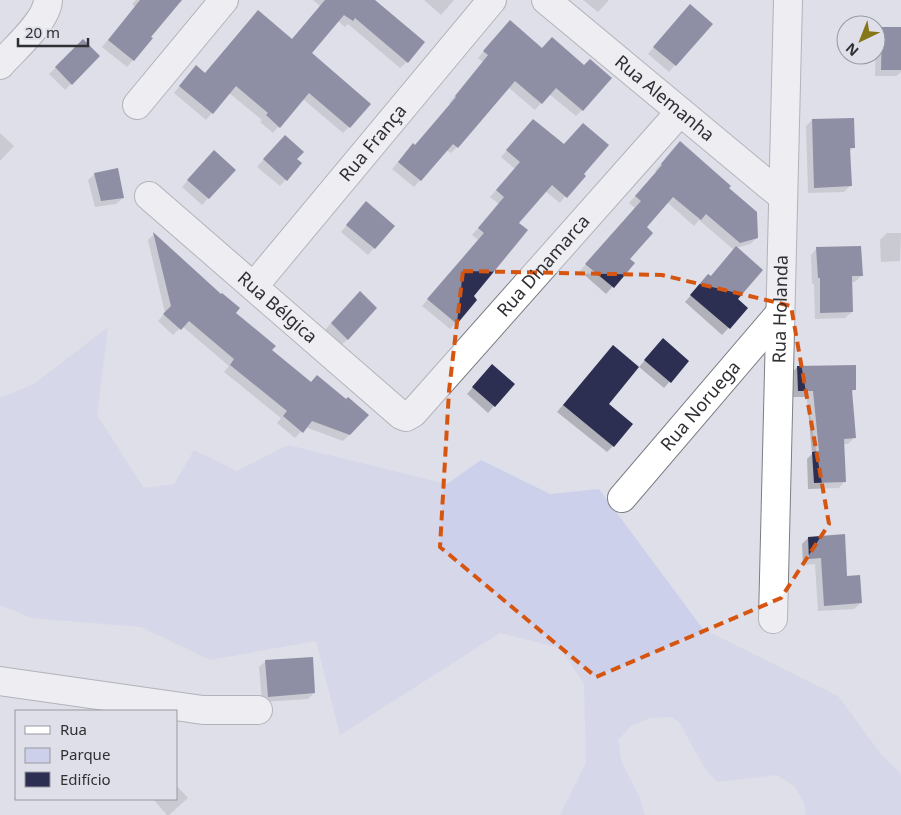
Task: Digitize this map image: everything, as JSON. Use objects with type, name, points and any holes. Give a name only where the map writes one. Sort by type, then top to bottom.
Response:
[{"type":"street","points":[[0,65],[39,22],[46,10],[48,0]]},
{"type":"street","points":[[137,104],[224,0]]},
{"type":"street","name":"Rua França","points":[[254,286],[492,0]]},
{"type":"street","name":"Rua Alemanha","points":[[546,0],[783,197]]},
{"type":"street","name":"Rua Holanda","points":[[773,619],[788,0]]},
{"type":"street","name":"Rua Dinamarca","points":[[406,417],[413,413],[680,112]]},
{"type":"street","name":"Rua Bélgica","points":[[149,196],[401,415],[406,417]]},
{"type":"street","name":"Rua Noruega","points":[[622,498],[780,312]]},
{"type":"street","points":[[0,680],[203,710],[258,710]]},
{"type":"highlighted area","points":[[463,271],[662,275],[791,306],[829,524],[781,598],[596,677],[440,547],[449,391]]},
{"type":"green space","points":[[108,327],[97,415],[144,488],[174,484],[194,450],[237,471],[288,445],[447,484],[481,460],[550,494],[599,489],[703,629],[838,696],[881,754],[901,774],[901,815],[806,815],[804,802],[794,786],[777,775],[717,782],[704,767],[679,722],[671,717],[650,718],[631,726],[618,740],[621,761],[640,798],[645,815],[560,815],[586,763],[584,684],[560,648],[500,633],[340,735],[316,641],[210,660],[141,627],[32,618],[0,605],[0,398],[34,384]]},
{"type":"building","points":[[140,0],[182,0],[134,61],[108,40]]},
{"type":"building","points":[[325,0],[375,0],[425,42],[408,63],[355,18],[353,21],[344,15],[312,53],[371,104],[350,128],[309,93],[280,128],[266,115],[268,113],[236,86],[213,114],[179,86],[196,65],[205,73],[258,10],[292,39]]},
{"type":"building","points":[[690,4],[713,24],[676,66],[653,47]]},
{"type":"building","points":[[510,20],[542,48],[552,37],[584,65],[590,59],[612,78],[583,111],[556,88],[542,104],[515,81],[458,148],[453,144],[421,181],[398,162],[456,97],[488,55],[483,51]]},
{"type":"building","points":[[886,27],[901,27],[901,70],[881,70],[881,65],[886,65]]},
{"type":"building","points":[[83,39],[100,56],[72,85],[55,67]]},
{"type":"building","points":[[854,118],[855,148],[850,148],[852,186],[814,188],[812,119]]},
{"type":"building","points":[[533,119],[564,144],[583,123],[609,145],[584,174],[586,176],[567,198],[552,185],[519,223],[528,230],[474,296],[477,300],[457,324],[427,299],[484,233],[478,228],[504,197],[496,190],[520,162],[506,150]]},
{"type":"building","points":[[285,135],[304,152],[297,159],[302,163],[287,181],[263,159]]},
{"type":"building","points":[[680,141],[757,212],[758,238],[740,243],[706,214],[701,220],[673,197],[647,227],[653,233],[630,259],[635,263],[614,288],[585,264],[641,201],[635,196]]},
{"type":"building","points":[[214,150],[236,170],[209,199],[187,180]]},
{"type":"building","points":[[118,168],[124,198],[101,201],[94,173]]},
{"type":"building","points":[[366,201],[395,226],[375,249],[346,225]]},
{"type":"building","points":[[153,232],[221,294],[240,308],[236,313],[276,346],[272,350],[311,382],[317,375],[369,415],[350,435],[312,421],[303,433],[283,416],[287,411],[230,365],[234,359],[189,321],[181,330],[163,314],[171,306]]},
{"type":"building","points":[[736,246],[763,270],[738,299],[748,308],[730,329],[690,295],[708,274],[711,276]]},
{"type":"building","points":[[861,246],[863,276],[852,276],[853,312],[820,313],[820,278],[818,278],[816,247]]},
{"type":"building","points":[[360,291],[377,308],[348,340],[331,323]]},
{"type":"building","points":[[663,338],[689,361],[671,383],[644,360]]},
{"type":"building","points":[[613,345],[639,367],[609,404],[633,424],[614,447],[563,405]]},
{"type":"building","points":[[492,364],[515,384],[495,407],[472,387]]},
{"type":"building","points":[[856,365],[856,390],[852,390],[856,438],[844,439],[846,482],[814,483],[812,452],[819,451],[813,391],[798,391],[797,366]]},
{"type":"building","points":[[845,534],[847,576],[860,575],[862,603],[824,606],[821,558],[809,559],[808,537]]},
{"type":"building","points":[[313,657],[315,693],[268,697],[265,660]]}]
